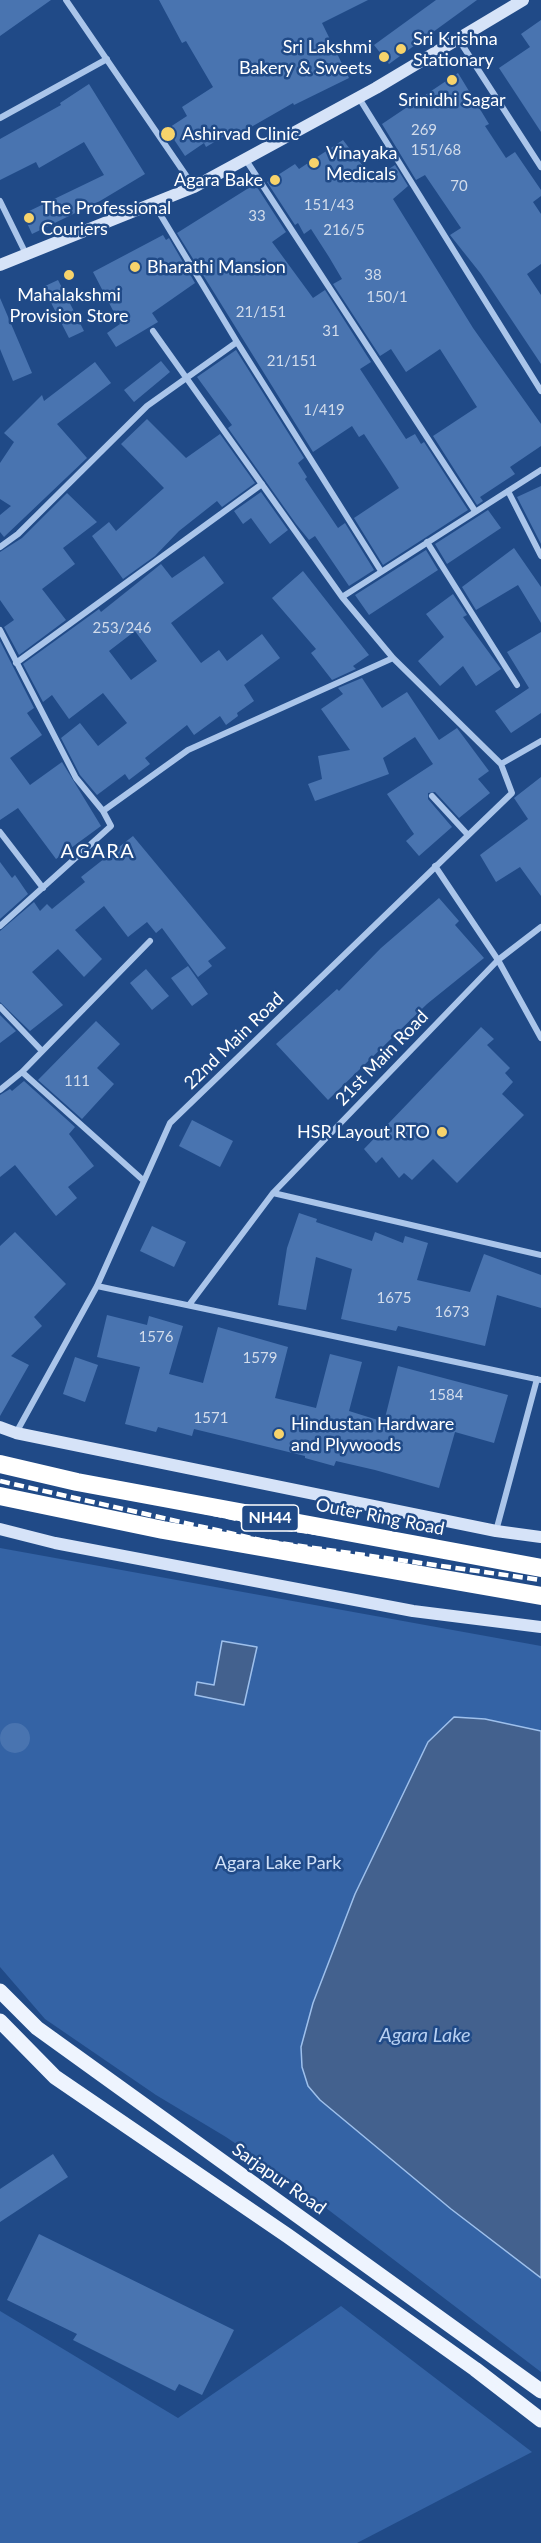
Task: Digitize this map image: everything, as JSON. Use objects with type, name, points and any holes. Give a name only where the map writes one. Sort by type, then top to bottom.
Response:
[{"type":"highway","name":"Outer Ring Road","points":[[0,1464],[77,1482],[541,1568]]},
{"type":"highway","name":"NH44","points":[[0,1496],[163,1530],[541,1596]]},
{"type":"main road","name":"Sarjapur Road","points":[[0,1991],[37,2028],[82,2062],[541,2391]]},
{"type":"main road","points":[[0,2021],[56,2077],[316,2256],[475,2369],[541,2420]]},
{"type":"street","points":[[66,0],[194,187]]},
{"type":"street","points":[[0,265],[194,187],[358,98],[523,0]]},
{"type":"street","points":[[459,40],[541,167]]},
{"type":"street","points":[[0,118],[107,59]]},
{"type":"street","points":[[358,98],[541,391]]},
{"type":"street","points":[[246,160],[475,511]]},
{"type":"street","points":[[0,201],[27,255]]},
{"type":"street","points":[[154,204],[237,342],[381,571]]},
{"type":"street","points":[[153,331],[342,597],[393,658],[501,764],[541,741]]},
{"type":"street","points":[[0,547],[18,534],[122,428],[147,406],[237,342]]},
{"type":"street","points":[[342,597],[541,470]]},
{"type":"street","points":[[16,663],[262,484]]},
{"type":"street","points":[[508,491],[541,556]]},
{"type":"street","points":[[427,542],[516,685]]},
{"type":"street","points":[[0,630],[76,778],[111,826],[0,926]]},
{"type":"street","points":[[103,812],[188,750],[393,658]]},
{"type":"street","name":"22nd Main Road","points":[[16,1433],[97,1286],[170,1123],[512,793],[501,764]]},
{"type":"street","points":[[432,796],[468,835]]},
{"type":"street","points":[[0,832],[43,888]]},
{"type":"street","points":[[435,866],[498,960],[541,1038]]},
{"type":"street","name":"21st Main Road","points":[[189,1305],[273,1192],[498,960],[541,927]]},
{"type":"street","points":[[0,1090],[22,1072],[150,941]]},
{"type":"street","points":[[0,1007],[42,1051]]},
{"type":"street","points":[[22,1072],[144,1182]]},
{"type":"street","points":[[273,1192],[541,1255]]},
{"type":"street","points":[[97,1286],[539,1379],[496,1531]]},
{"type":"street","points":[[0,1427],[16,1433],[496,1531],[541,1537]]},
{"type":"street","points":[[0,1529],[55,1543],[413,1611],[541,1627]]},
{"type":"green space","name":"Agara Lake Park","points":[[0,1548],[541,1646],[541,2372],[288,2179],[226,2137],[156,2095],[45,2019],[0,1967]]},
{"type":"green space","points":[[341,2306],[532,2452],[357,2543],[0,2543],[0,2311],[178,2418]]},
{"type":"water","points":[[222,1641],[257,1647],[244,1705],[195,1695],[197,1682],[214,1685]]},
{"type":"water","name":"Agara Lake","points":[[454,1717],[485,1719],[541,1731],[541,2278],[451,2209],[320,2100],[308,2086],[302,2067],[301,2047],[313,2003],[355,1894],[428,1742]]},
{"type":"building","points":[[0,0],[51,0],[0,36]]},
{"type":"building","points":[[159,0],[368,0],[322,23],[349,78],[294,105],[293,103],[239,134],[236,129],[206,147],[204,143],[185,156],[167,129],[187,116],[182,107],[213,87],[186,41],[182,43]]},
{"type":"building","points":[[436,0],[477,0],[389,64],[374,45]]},
{"type":"building","points":[[541,20],[541,132],[499,68],[530,47],[521,34]]},
{"type":"building","points":[[458,73],[489,124],[485,126],[506,158],[515,152],[541,190],[541,196],[533,202],[541,214],[541,264],[527,274],[541,295],[541,364],[481,274],[450,235],[461,228],[425,175],[416,180],[382,124]]},
{"type":"building","points":[[89,84],[145,174],[100,201],[32,234],[23,214],[104,175],[84,142],[39,168],[36,162],[0,180],[0,139],[61,105],[60,103]]},
{"type":"building","points":[[343,140],[373,179],[395,165],[408,186],[393,199],[473,328],[541,424],[541,446],[510,467],[515,474],[480,497],[483,501],[477,505],[433,436],[477,407],[440,349],[406,372],[391,349],[380,356],[333,284],[342,279],[311,229],[304,234],[298,223],[295,225],[267,182],[295,164],[299,169]]},
{"type":"building","points":[[255,184],[286,232],[272,242],[313,298],[325,290],[371,362],[360,369],[406,439],[415,434],[421,444],[424,442],[468,510],[383,565],[354,518],[399,488],[364,434],[359,437],[352,426],[313,452],[177,233]]},
{"type":"building","points":[[163,235],[166,240],[169,238],[195,283],[152,313],[158,322],[116,347],[107,333],[120,324],[93,272]]},
{"type":"building","points":[[58,280],[84,331],[69,338],[43,287]]},
{"type":"building","points":[[0,298],[32,373],[13,381],[0,349]]},
{"type":"building","points":[[236,350],[304,458],[298,463],[307,477],[305,479],[338,528],[345,523],[374,570],[349,586],[315,536],[309,540],[296,524],[228,428],[232,425],[197,377]]},
{"type":"building","points":[[161,361],[170,372],[134,402],[124,390]]},
{"type":"building","points":[[95,362],[111,383],[57,424],[87,458],[4,537],[0,532],[0,515],[11,506],[0,499],[0,463],[14,442],[4,433],[42,395],[44,401]]},
{"type":"building","points":[[147,419],[186,458],[220,434],[255,483],[222,507],[217,501],[179,531],[155,556],[123,579],[92,536],[109,522],[116,531],[164,488],[121,444]]},
{"type":"building","points":[[541,486],[541,544],[517,497]]},
{"type":"building","points":[[261,492],[288,530],[270,544],[251,518],[243,524],[234,511]]},
{"type":"building","points":[[67,493],[97,522],[63,548],[75,564],[42,589],[66,620],[19,655],[4,627],[14,620],[0,600],[0,552],[22,538]]},
{"type":"building","points":[[488,510],[501,528],[447,564],[435,544]]},
{"type":"building","points":[[514,548],[541,587],[541,623],[518,585],[476,610],[462,587]]},
{"type":"building","points":[[426,550],[438,570],[369,615],[355,595]]},
{"type":"building","points":[[204,556],[224,583],[171,623],[201,663],[219,650],[227,661],[262,634],[280,658],[244,685],[254,701],[237,713],[238,716],[226,725],[220,716],[194,735],[187,725],[145,758],[150,764],[129,780],[125,774],[97,795],[80,775],[61,738],[80,723],[98,746],[127,723],[103,693],[69,719],[52,695],[43,702],[23,664],[99,609],[101,612],[161,564],[172,578]],"holes":[[[135,631],[157,661],[131,680],[109,651]]]},
{"type":"building","points":[[303,571],[369,655],[353,666],[356,669],[332,680],[311,653],[316,649],[272,598]]},
{"type":"building","points":[[453,594],[467,615],[463,617],[501,669],[476,686],[463,666],[440,686],[418,661],[444,637],[426,614]]},
{"type":"building","points":[[541,632],[541,713],[511,733],[495,711],[529,688],[507,652]]},
{"type":"building","points":[[0,641],[34,708],[27,713],[42,735],[10,758],[30,785],[62,762],[101,826],[56,859],[18,808],[0,820]]},
{"type":"building","points":[[362,678],[382,708],[407,692],[439,740],[457,728],[489,771],[478,779],[490,793],[459,818],[435,792],[428,793],[428,799],[452,827],[419,856],[406,841],[414,834],[387,794],[433,764],[415,737],[383,758],[389,774],[315,801],[308,784],[322,779],[318,756],[350,750],[321,709],[343,694],[338,688]]},
{"type":"building","points":[[541,777],[541,896],[520,867],[496,882],[480,855],[528,819],[514,798]]},
{"type":"building","points":[[133,836],[226,948],[208,961],[212,966],[198,977],[162,928],[156,933],[147,922],[128,937],[104,906],[75,930],[102,959],[84,977],[58,949],[32,972],[63,1005],[30,1031],[0,1002],[0,931],[34,902],[40,911],[47,904],[52,909],[85,882],[81,877]]},
{"type":"building","points":[[0,862],[12,878],[15,875],[28,894],[0,919]]},
{"type":"building","points":[[439,898],[459,921],[455,925],[484,958],[427,1004],[328,1100],[276,1044],[337,989],[339,991],[381,948]]},
{"type":"building","points":[[188,966],[208,994],[192,1006],[171,978]]},
{"type":"building","points":[[146,969],[169,996],[152,1010],[130,983]]},
{"type":"building","points":[[0,1015],[16,1031],[0,1043]]},
{"type":"building","points":[[96,1021],[120,1044],[97,1068],[114,1084],[82,1119],[38,1080]]},
{"type":"building","points":[[481,1027],[494,1039],[487,1045],[510,1068],[505,1073],[513,1082],[502,1094],[524,1115],[457,1183],[433,1159],[412,1180],[404,1173],[399,1178],[382,1157],[376,1163],[364,1149]]},
{"type":"building","points":[[24,1081],[75,1127],[69,1134],[94,1166],[68,1187],[77,1198],[56,1216],[15,1165],[0,1177],[0,1095],[10,1089],[12,1091]]},
{"type":"building","points":[[192,1120],[233,1141],[220,1167],[179,1146]]},
{"type":"building","points":[[299,1213],[317,1219],[316,1222],[372,1241],[375,1232],[403,1243],[405,1236],[428,1243],[417,1280],[470,1292],[484,1254],[541,1275],[541,1308],[497,1295],[485,1346],[398,1326],[396,1331],[341,1319],[352,1269],[316,1257],[306,1310],[278,1305],[287,1248]]},
{"type":"building","points":[[152,1226],[186,1242],[174,1267],[140,1251]]},
{"type":"building","points":[[15,1232],[66,1284],[34,1317],[42,1326],[11,1356],[29,1365],[0,1416],[0,1246]]},
{"type":"building","points":[[107,1315],[147,1325],[149,1316],[183,1326],[169,1374],[203,1383],[218,1327],[288,1347],[275,1398],[316,1408],[330,1354],[362,1362],[349,1411],[384,1422],[398,1366],[508,1395],[494,1443],[455,1432],[439,1488],[336,1461],[334,1466],[305,1458],[305,1456],[194,1429],[192,1436],[158,1427],[156,1432],[125,1424],[140,1367],[97,1357]]},
{"type":"building","points":[[75,1357],[98,1365],[85,1402],[63,1394]]},
{"type":"building","points":[[15,1723],[25,1728],[30,1738],[25,1748],[15,1753],[5,1748],[0,1738],[5,1728]]},
{"type":"building","points":[[53,2154],[68,2177],[0,2222],[0,2189]]},
{"type":"building","points":[[39,2234],[234,2330],[202,2395],[179,2384],[175,2391],[73,2340],[77,2334],[7,2300]]},
{"type":"railway","points":[[0,1465],[267,1526],[541,1564]]},
{"type":"railway","points":[[0,1481],[265,1541],[541,1580]]},
{"type":"place","name":"Sri Krishna Stationary","points":[[401,49]]},
{"type":"place","name":"Sri Lakshmi Bakery & Sweets","points":[[384,57]]},
{"type":"place","name":"Srinidhi Sagar","points":[[452,80]]},
{"type":"place","name":"Ashirvad Clinic","points":[[168,134]]},
{"type":"place","name":"Vinayaka Medicals","points":[[314,163]]},
{"type":"place","name":"Agara Bake","points":[[275,180]]},
{"type":"place","name":"The Professional Couriers","points":[[29,218]]},
{"type":"place","name":"Bharathi Mansion","points":[[135,267]]},
{"type":"place","name":"Mahalakshmi Provision Store","points":[[69,275]]},
{"type":"place","name":"HSR Layout RTO","points":[[442,1132]]},
{"type":"place","name":"Hindustan Hardware and Plywoods","points":[[279,1434]]},
{"type":"district","name":"AGARA","points":[[98,852]]}]
